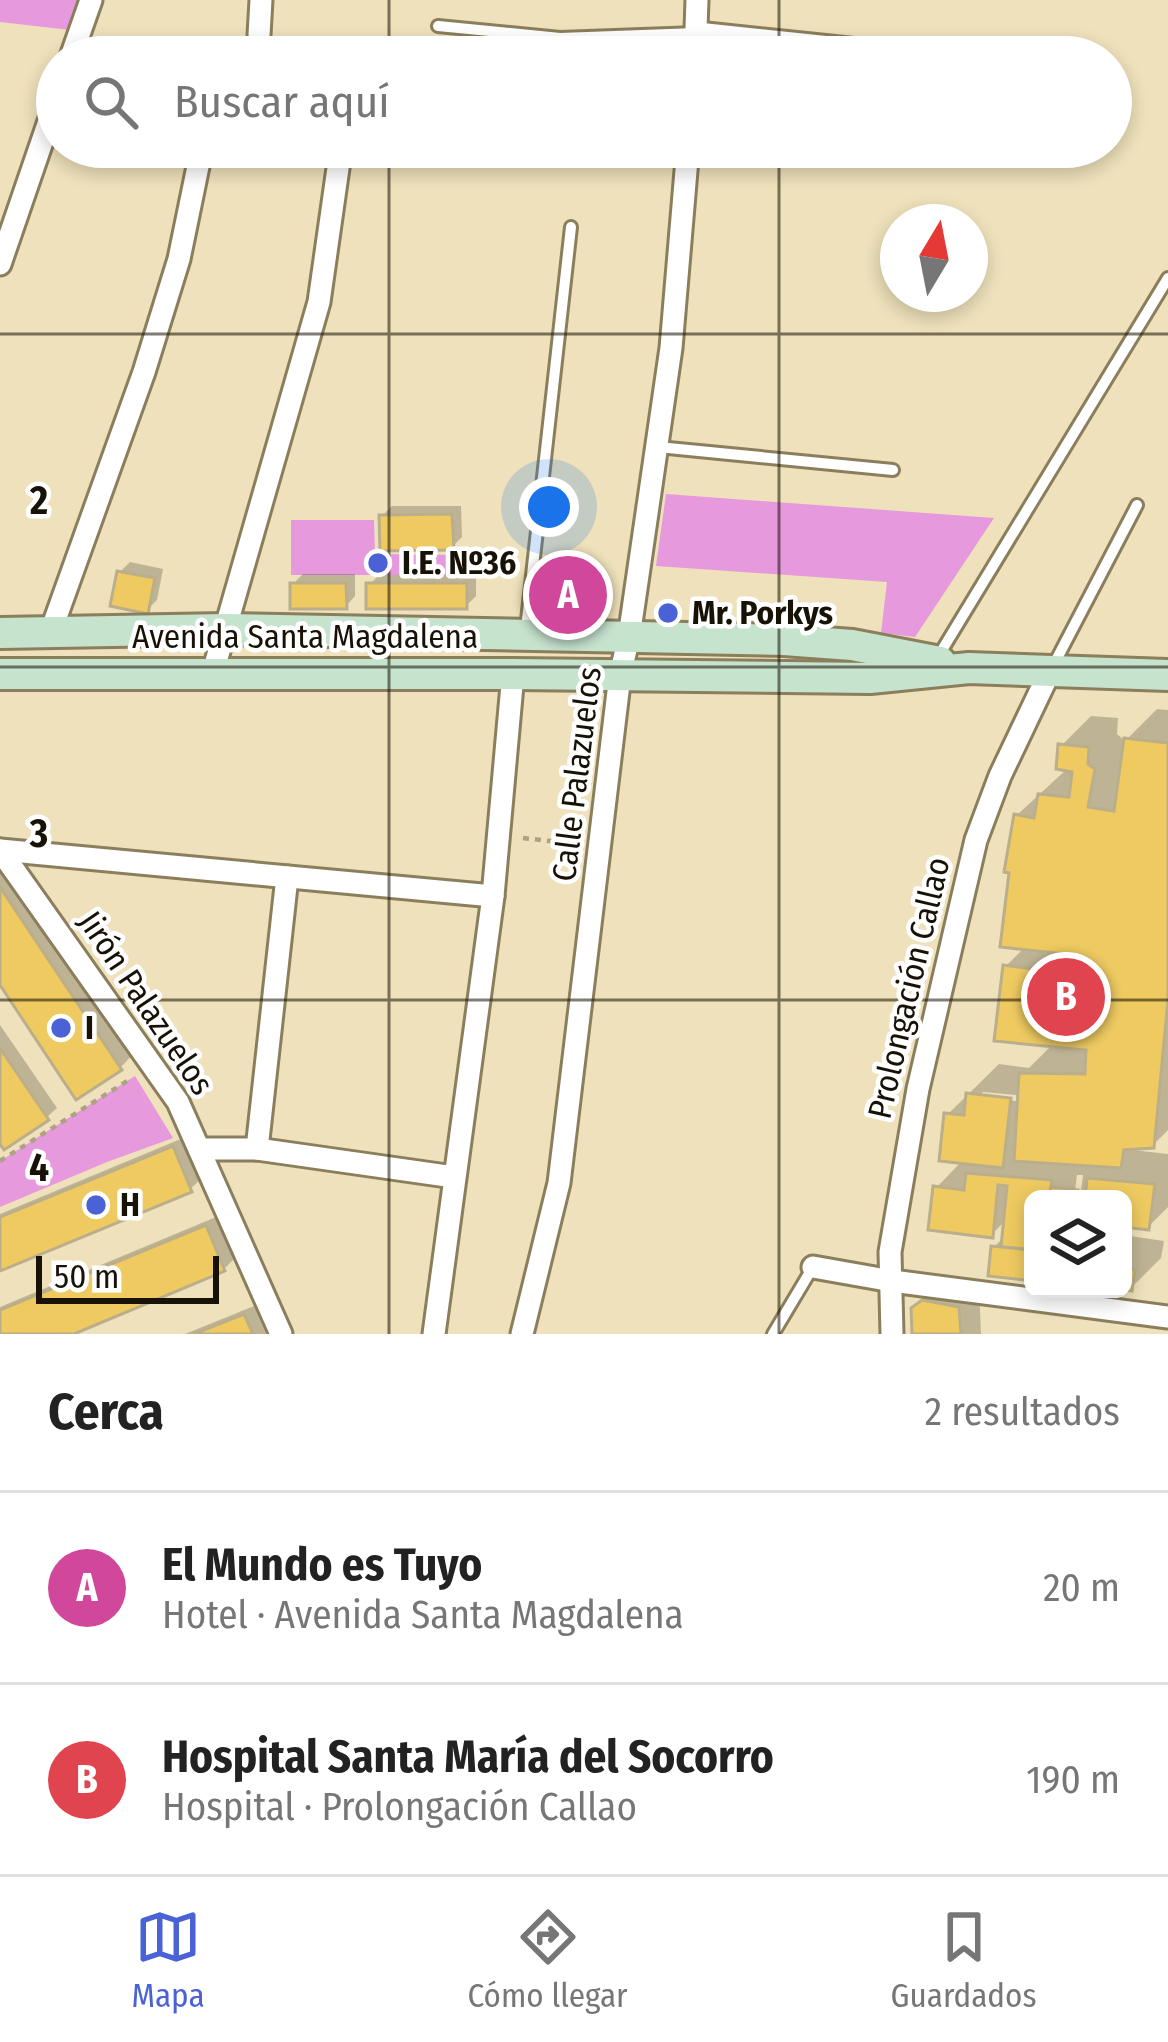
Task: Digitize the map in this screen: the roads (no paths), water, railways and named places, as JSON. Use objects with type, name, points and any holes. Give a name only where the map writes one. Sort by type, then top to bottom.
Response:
[{"type":"main road","name":"Avenida Santa Magdalena","points":[[0,634],[226,629],[829,643],[969,668]]},
{"type":"main road","name":"Avenida Santa Magdalena","points":[[0,674],[870,678],[969,668],[1168,675]]},
{"type":"street","points":[[78,36],[91,0]]},
{"type":"street","points":[[259,35],[261,0]]},
{"type":"street","points":[[697,0],[697,36]]},
{"type":"street","points":[[697,33],[726,36]]},
{"type":"street","points":[[0,264],[36,159]]},
{"type":"street","points":[[51,631],[144,372],[179,259],[198,168]]},
{"type":"street","points":[[213,672],[319,302],[338,168]]},
{"type":"street","name":"Calle Palazuelos","points":[[522,1334],[559,1183],[620,675],[658,447],[686,168]]},
{"type":"street","name":"Prolongación Callao","points":[[892,1334],[890,1252],[918,1089],[976,839],[1050,670]]},
{"type":"street","points":[[434,1334],[493,896],[513,674]]},
{"type":"street","points":[[0,850],[493,896]]},
{"type":"street","name":"Jirón Palazuelos","points":[[0,850],[178,1102],[281,1334]]},
{"type":"street","points":[[256,1149],[286,877]]},
{"type":"street","points":[[199,1149],[256,1149],[454,1178]]},
{"type":"street","points":[[812,1267],[1168,1317]]},
{"type":"lane","points":[[438,26],[540,36]]},
{"type":"lane","points":[[615,36],[697,33]]},
{"type":"lane","points":[[526,634],[571,227]]},
{"type":"lane","points":[[936,661],[1168,278]]},
{"type":"lane","points":[[658,447],[893,470]]},
{"type":"lane","points":[[1050,670],[1137,505]]},
{"type":"lane","points":[[773,1334],[812,1267]]},
{"type":"place","name":"I.E. Nº36","points":[[378,563]]},
{"type":"place","name":"El Mundo es Tuyo","points":[[568,595]]},
{"type":"place","name":"Mr. Porkys","points":[[668,613]]},
{"type":"place","name":"Hospital Santa María del Socorro","points":[[1066,997]]},
{"type":"place","name":"I","points":[[61,1028]]},
{"type":"place","name":"H","points":[[96,1205]]}]
